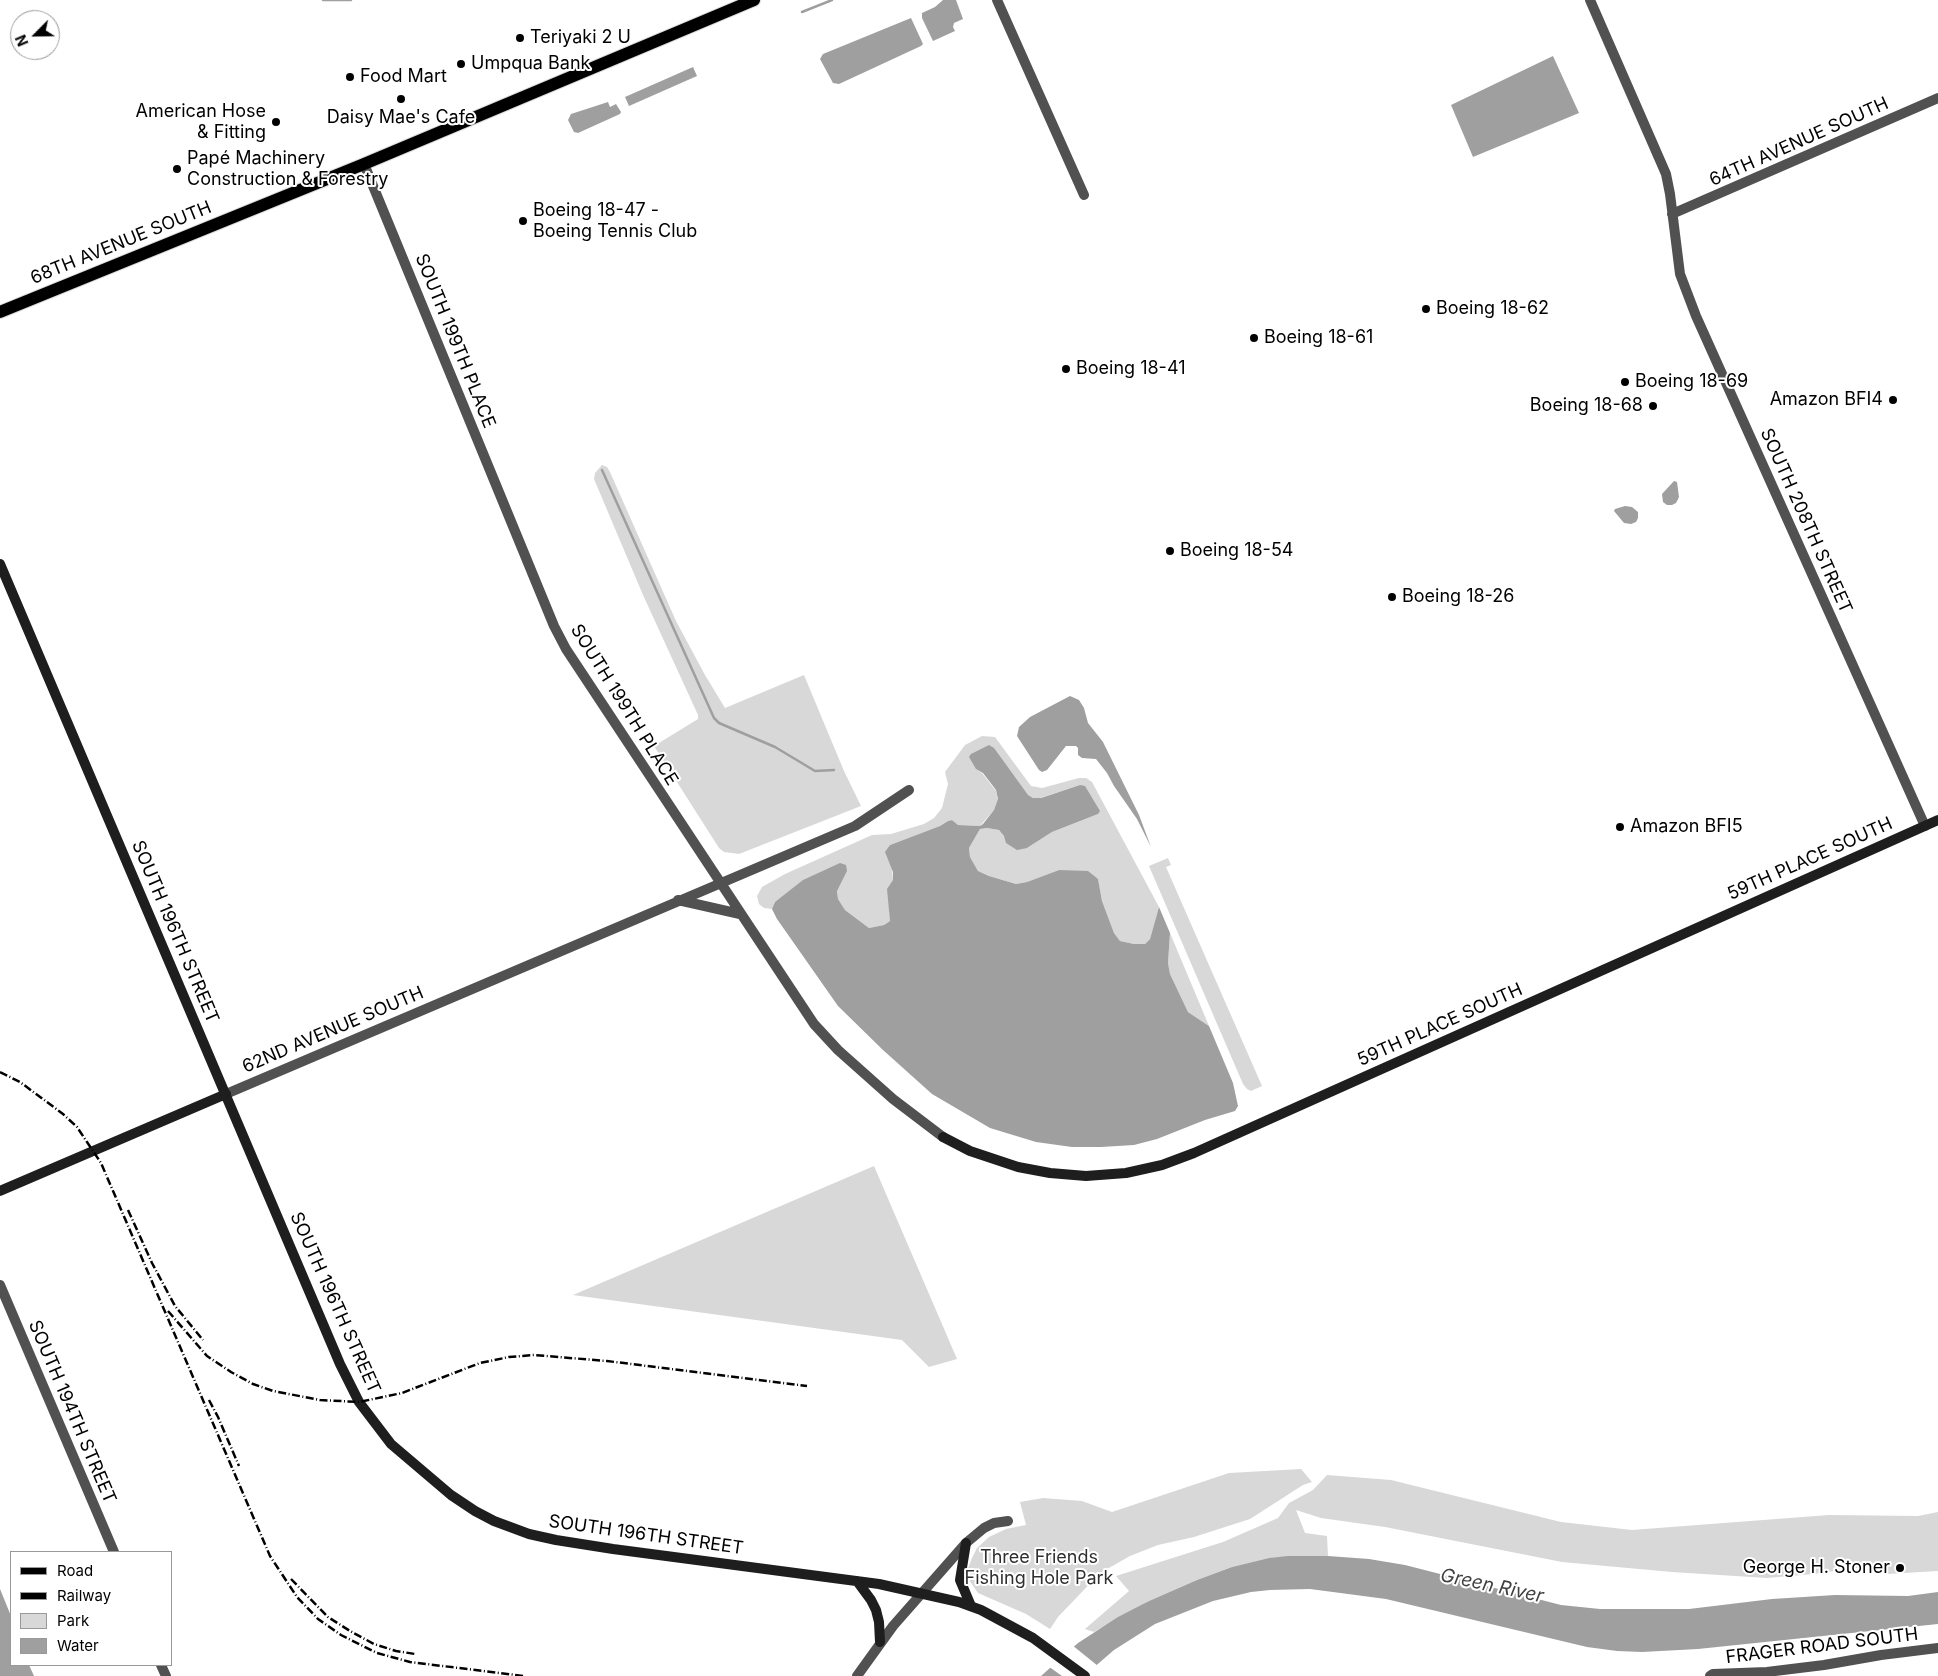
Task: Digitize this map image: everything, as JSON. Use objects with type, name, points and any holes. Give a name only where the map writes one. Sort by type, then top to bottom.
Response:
[{"type":"main road","name":"68TH AVENUE SOUTH","points":[[0,312],[364,164],[754,0]]},
{"type":"main road","name":"SOUTH 196TH STREET","points":[[0,564],[340,1364],[360,1402],[391,1444],[451,1495],[494,1521],[529,1534],[613,1550],[857,1581],[921,1593],[971,1606],[1004,1622],[1033,1638],[1085,1676]]},
{"type":"main road","name":"59TH PLACE SOUTH","points":[[943,1137],[970,1151],[1018,1167],[1050,1174],[1086,1176],[1126,1173],[1162,1165],[1221,1141],[1938,820]]},
{"type":"main road","name":"62ND AVENUE SOUTH","points":[[0,1191],[226,1094]]},
{"type":"main road","points":[[966,1543],[960,1580],[971,1606]]},
{"type":"main road","points":[[857,1581],[876,1610],[880,1642]]},
{"type":"street","points":[[997,0],[1084,196]]},
{"type":"street","name":"SOUTH 208TH STREET","points":[[1590,0],[1666,174],[1680,274],[1696,316],[1925,826]]},
{"type":"street","name":"64TH AVENUE SOUTH","points":[[1672,214],[1938,98]]},
{"type":"street","name":"SOUTH 199TH PLACE","points":[[364,164],[554,626],[566,649],[814,1024],[838,1050],[893,1099],[943,1137]]},
{"type":"street","name":"62ND AVENUE SOUTH","points":[[226,1094],[719,882],[855,826],[909,790]]},
{"type":"street","points":[[678,900],[740,914]]},
{"type":"street","name":"SOUTH 194TH STREET","points":[[0,1285],[114,1551]]},
{"type":"street","points":[[858,1676],[880,1642],[966,1543],[984,1528],[994,1523],[1008,1521]]},
{"type":"street","name":"FRAGER ROAD SOUTH","points":[[1710,1676],[1713,1674],[1767,1672],[1938,1648]]},
{"type":"green space","points":[[602,465],[607,467],[610,472],[676,621],[725,708],[804,675],[844,771],[861,806],[739,854],[724,852],[719,848],[654,746],[698,719],[698,715],[643,595],[594,479],[595,473]]},
{"type":"green space","points":[[982,736],[995,737],[1031,786],[1042,788],[1079,778],[1086,778],[1092,782],[1159,907],[1150,939],[1145,944],[1120,941],[1114,933],[1102,901],[1098,879],[1059,870],[1027,882],[1016,884],[978,871],[970,857],[969,848],[980,829],[999,830],[1004,836],[1027,848],[1052,832],[1098,814],[1080,785],[1040,798],[1033,798],[976,769],[982,773],[996,791],[998,800],[994,810],[980,826],[958,825],[952,820],[890,845],[893,880],[889,901],[890,921],[884,925],[869,928],[845,910],[838,899],[837,890],[847,870],[775,902],[772,909],[764,908],[759,904],[757,896],[762,887],[785,874],[872,835],[891,834],[924,824],[934,818],[942,808],[948,784],[945,772],[965,745]]},
{"type":"green space","points":[[1168,858],[1171,865],[1166,867],[1262,1086],[1251,1091],[1243,1084],[1149,866]]},
{"type":"green space","points":[[1170,933],[1209,1026],[1188,1012],[1170,974],[1168,963]]},
{"type":"green space","points":[[874,1166],[957,1359],[929,1367],[902,1340],[573,1295]]},
{"type":"green space","name":"Three Friends Fishing Hole Park","points":[[1301,1469],[1312,1482],[1303,1485],[1250,1519],[1194,1537],[1158,1545],[1130,1556],[1100,1573],[1058,1617],[1050,1629],[1026,1614],[978,1593],[969,1580],[968,1568],[977,1548],[989,1537],[1006,1529],[1026,1525],[1020,1502],[1043,1498],[1082,1501],[1112,1512],[1229,1473]]},
{"type":"green space","points":[[1327,1475],[1391,1480],[1561,1522],[1632,1530],[1829,1515],[1918,1516],[1938,1512],[1938,1571],[1887,1574],[1877,1565],[1767,1578],[1562,1562],[1385,1527],[1321,1518],[1296,1510],[1305,1533],[1327,1536],[1328,1556],[1269,1558],[1232,1567],[1149,1601],[1094,1632],[1085,1629],[1129,1591],[1116,1576],[1223,1542],[1278,1518],[1289,1503],[1313,1490]]},
{"type":"water","points":[[943,0],[956,0],[963,19],[954,23],[955,31],[933,41],[922,18],[922,13],[935,7]]},
{"type":"water","points":[[911,18],[923,44],[921,46],[839,84],[833,83],[820,59],[823,54]]},
{"type":"water","points":[[1553,56],[1579,113],[1473,157],[1451,105]]},
{"type":"water","points":[[693,67],[697,76],[629,106],[625,97]]},
{"type":"water","points":[[608,102],[610,107],[616,104],[621,112],[620,114],[578,133],[574,132],[568,120],[571,114]]},
{"type":"water","points":[[1674,481],[1677,482],[1679,497],[1676,503],[1667,505],[1663,502],[1662,494]]},
{"type":"water","points":[[1625,506],[1632,507],[1638,512],[1636,522],[1631,524],[1624,523],[1614,511]]},
{"type":"water","points":[[1070,696],[1079,700],[1084,708],[1088,723],[1103,742],[1139,815],[1151,847],[1137,819],[1096,759],[1082,758],[1078,755],[1078,748],[1076,746],[1066,746],[1047,770],[1042,772],[1017,736],[1019,727],[1030,717]]},
{"type":"water","points":[[989,745],[994,748],[1028,795],[1033,798],[1041,798],[1080,785],[1085,786],[1100,811],[1098,814],[1052,832],[1027,848],[1017,850],[1006,843],[1004,836],[999,830],[980,829],[969,848],[970,857],[978,871],[1016,884],[1027,882],[1059,870],[1088,871],[1098,879],[1102,901],[1114,933],[1120,941],[1134,944],[1145,944],[1150,939],[1159,907],[1170,933],[1168,963],[1170,974],[1188,1012],[1209,1026],[1233,1083],[1238,1106],[1235,1111],[1205,1120],[1157,1139],[1134,1145],[1072,1147],[1036,1142],[990,1128],[932,1094],[838,1006],[777,919],[772,909],[775,902],[803,880],[840,863],[846,865],[847,871],[837,891],[838,899],[845,910],[869,928],[884,925],[890,921],[887,889],[893,880],[893,872],[885,852],[890,845],[940,826],[948,821],[952,820],[958,825],[980,826],[983,824],[994,810],[998,799],[996,790],[983,773],[976,769],[969,757],[971,754]]},
{"type":"water","points":[[1288,1556],[1369,1559],[1405,1565],[1561,1605],[1600,1609],[1689,1609],[1772,1599],[1835,1595],[1908,1596],[1938,1592],[1938,1624],[1698,1649],[1642,1652],[1617,1651],[1587,1647],[1386,1599],[1310,1589],[1270,1590],[1251,1592],[1213,1601],[1155,1624],[1114,1650],[1084,1676],[1041,1676],[1078,1643],[1118,1617],[1149,1601],[1232,1567],[1269,1558]]},
{"type":"water","points":[[0,1589],[10,1614],[10,1666],[29,1666],[34,1676],[0,1676]]},
{"type":"pier","points":[[1072,1645],[1098,1666],[1088,1676],[1062,1676],[1048,1666]]},
{"type":"waterway","points":[[323,0],[351,0]]},
{"type":"waterway","points":[[802,12],[832,0]]},
{"type":"waterway","points":[[602,470],[714,718],[719,723],[775,747],[815,771],[834,770]]},
{"type":"railway","points":[[0,1072],[20,1082],[63,1114],[77,1127],[101,1163],[270,1556],[297,1597],[318,1619],[341,1635],[377,1653],[410,1662],[524,1676]]},
{"type":"railway","points":[[128,1210],[152,1263],[175,1306],[203,1340]]},
{"type":"railway","points":[[168,1311],[207,1356],[231,1372],[253,1384],[273,1391],[320,1400],[359,1402],[402,1393],[480,1363],[509,1357],[534,1355],[607,1361],[807,1386]]},
{"type":"railway","points":[[209,1400],[239,1466]]},
{"type":"railway","points":[[291,1579],[328,1617],[350,1631],[374,1644],[396,1651],[415,1654]]},
{"type":"place","name":"Teriyaki 2 U","points":[[520,38]]},
{"type":"place","name":"Umpqua Bank","points":[[461,64]]},
{"type":"place","name":"Food Mart","points":[[350,77]]},
{"type":"place","name":"Daisy Mae's Cafe","points":[[401,99]]},
{"type":"place","name":"American Hose & Fitting","points":[[276,122]]},
{"type":"place","name":"Papé Machinery Construction & Forestry","points":[[177,169]]},
{"type":"place","name":"Boeing 18-47 - Boeing Tennis Club","points":[[523,221]]},
{"type":"place","name":"Boeing 18-62","points":[[1426,309]]},
{"type":"place","name":"Boeing 18-61","points":[[1254,338]]},
{"type":"place","name":"Boeing 18-41","points":[[1066,369]]},
{"type":"place","name":"Boeing 18-69","points":[[1625,382]]},
{"type":"place","name":"Amazon BFI4","points":[[1893,400]]},
{"type":"place","name":"Boeing 18-68","points":[[1653,406]]},
{"type":"place","name":"Boeing 18-54","points":[[1170,551]]},
{"type":"place","name":"Boeing 18-26","points":[[1392,597]]},
{"type":"place","name":"Amazon BFI5","points":[[1620,827]]},
{"type":"place","name":"George H. Stoner","points":[[1900,1568]]},
{"type":"water label","name":"Green River","points":[[1492,1586]]}]
